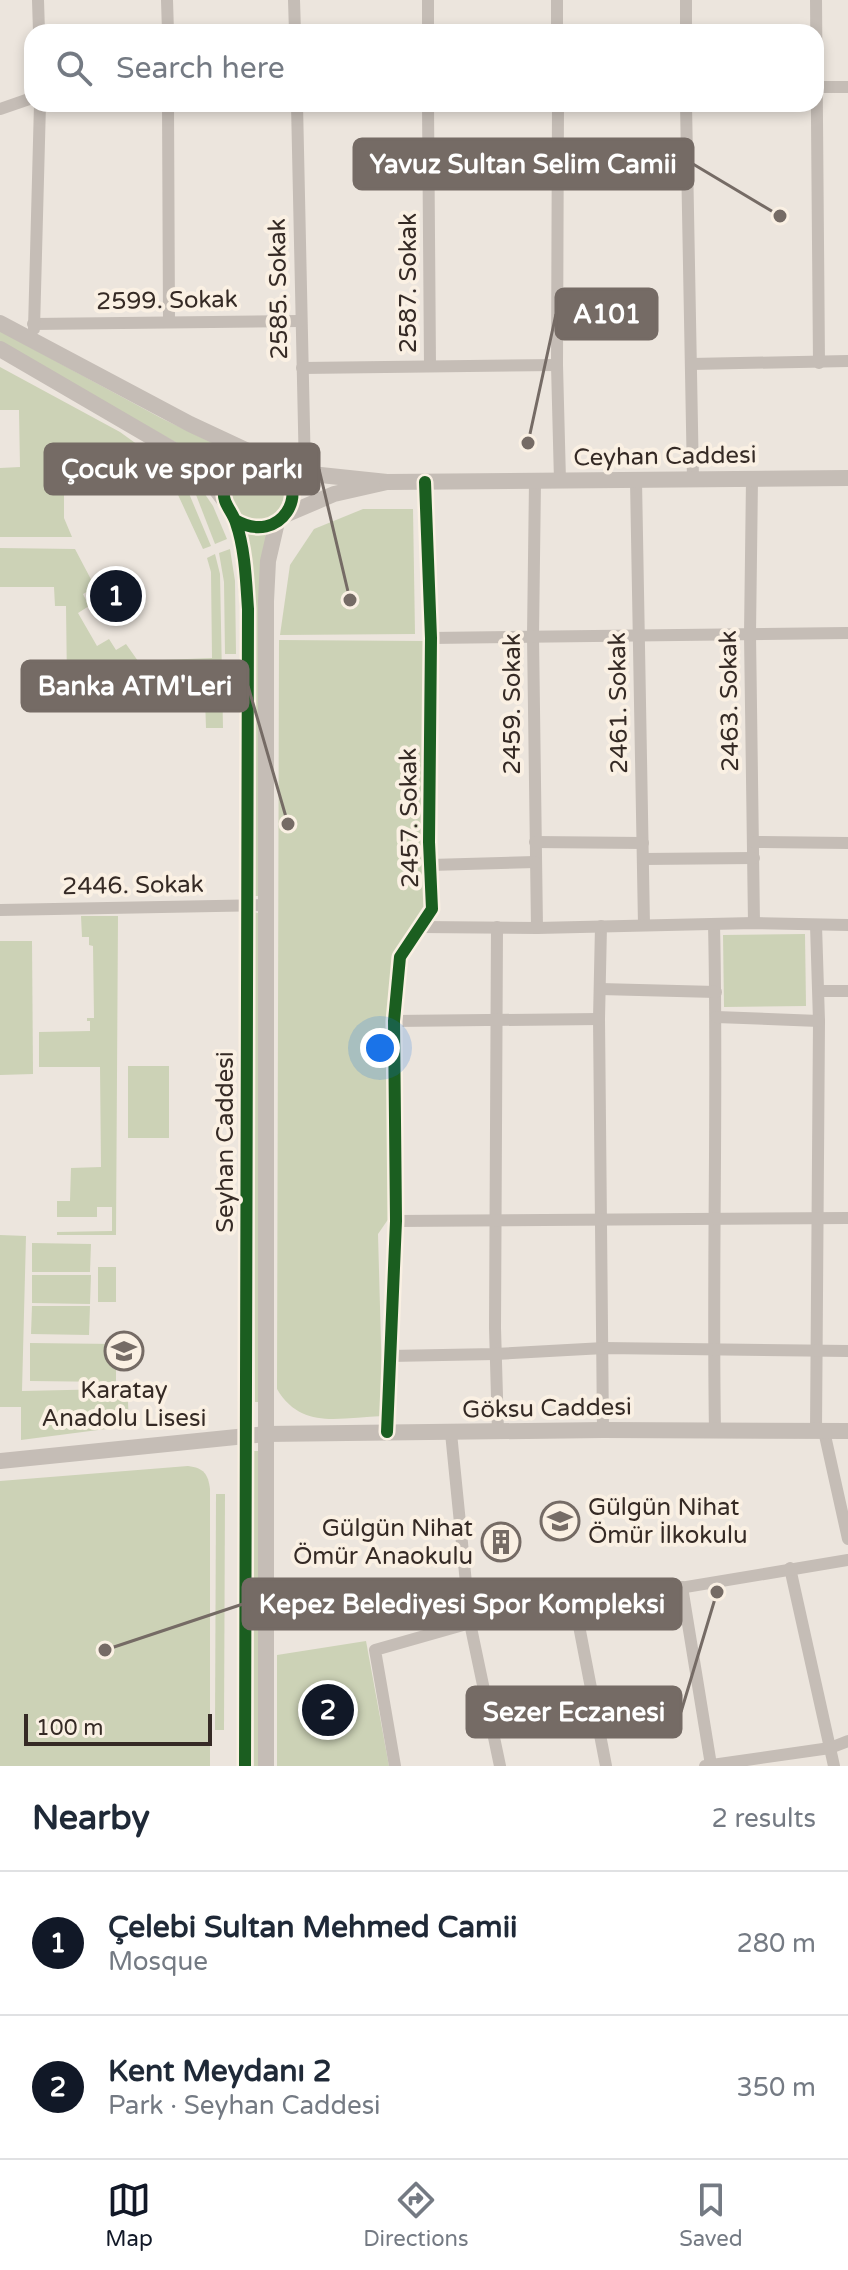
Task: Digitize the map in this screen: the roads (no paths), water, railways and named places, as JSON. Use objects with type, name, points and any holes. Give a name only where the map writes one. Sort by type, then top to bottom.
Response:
[{"type":"street","points":[[38,0],[39,24]]},
{"type":"street","points":[[167,0],[168,24]]},
{"type":"street","points":[[294,0],[295,24]]},
{"type":"street","points":[[428,0],[428,24]]},
{"type":"street","points":[[557,0],[557,24]]},
{"type":"street","points":[[686,0],[686,24]]},
{"type":"street","points":[[816,0],[816,24]]},
{"type":"street","points":[[824,87],[848,87]]},
{"type":"street","points":[[0,109],[24,101]]},
{"type":"street","points":[[34,342],[40,112]]},
{"type":"street","points":[[168,112],[169,322]]},
{"type":"street","name":"2585. Sokak","points":[[297,112],[305,473]]},
{"type":"street","name":"2587. Sokak","points":[[428,112],[430,366]]},
{"type":"street","points":[[558,112],[560,481]]},
{"type":"street","points":[[686,112],[693,480]]},
{"type":"street","points":[[816,112],[819,363]]},
{"type":"street","name":"2599. Sokak","points":[[33,324],[300,321]]},
{"type":"street","name":"Ceyhan Caddesi","points":[[0,323],[190,424],[273,464],[305,473],[387,482],[848,478]]},
{"type":"street","points":[[0,349],[177,452],[206,476],[235,520],[245,526],[267,527],[281,518],[290,505],[292,494],[286,474],[273,464],[257,460],[235,468],[224,488],[224,500]]},
{"type":"street","points":[[691,364],[848,361]]},
{"type":"street","points":[[302,368],[557,365]]},
{"type":"street","name":"2463. Sokak","points":[[752,479],[750,634],[754,923]]},
{"type":"street","name":"2461. Sokak","points":[[636,480],[644,925]]},
{"type":"street","name":"2459. Sokak","points":[[535,481],[533,636],[537,928]]},
{"type":"street","name":"Ceyhan Caddesi","points":[[281,518],[334,494],[387,482]]},
{"type":"street","name":"2457. Sokak","points":[[387,1432],[396,1221],[394,1021],[400,957],[432,909],[431,638],[425,482]]},
{"type":"street","name":"Seyhan Caddesi","points":[[266,1766],[267,582],[271,544],[281,518]]},
{"type":"street","name":"Seyhan Caddesi","points":[[235,520],[245,568],[248,609],[245,1766]]},
{"type":"street","points":[[431,638],[848,633]]},
{"type":"street","points":[[535,842],[643,843]]},
{"type":"street","points":[[754,842],[848,843]]},
{"type":"street","points":[[643,859],[754,858]]},
{"type":"street","points":[[430,865],[535,862]]},
{"type":"street","name":"2446. Sokak","points":[[0,910],[266,905]]},
{"type":"street","points":[[421,927],[754,923],[848,925]]},
{"type":"street","points":[[714,924],[715,1431]]},
{"type":"street","points":[[816,925],[819,991],[820,1431],[848,1539]]},
{"type":"street","points":[[601,926],[603,1430]]},
{"type":"street","points":[[497,927],[495,1354],[498,1431]]},
{"type":"street","points":[[600,989],[716,992]]},
{"type":"street","points":[[819,991],[848,991]]},
{"type":"street","points":[[716,1017],[819,1021]]},
{"type":"street","points":[[394,1021],[599,1019]]},
{"type":"street","points":[[396,1221],[848,1218]]},
{"type":"street","points":[[390,1356],[604,1348],[848,1351]]},
{"type":"street","name":"Göksu Caddesi","points":[[0,1461],[266,1434],[848,1431]]},
{"type":"street","points":[[451,1433],[470,1623],[500,1766]]},
{"type":"street","points":[[395,1766],[375,1650],[470,1623],[848,1560]]},
{"type":"street","points":[[790,1568],[834,1766]]},
{"type":"street","points":[[682,1587],[708,1765],[778,1762],[848,1741]]},
{"type":"street","points":[[575,1605],[606,1766]]},
{"type":"place","name":"Yavuz Sultan Selim Camii","points":[[780,216]]},
{"type":"place","name":"A101","points":[[528,443]]},
{"type":"place","name":"Çelebi Sultan Mehmed Camii","points":[[116,596]]},
{"type":"place","name":"Çocuk ve spor parkı","points":[[350,600]]},
{"type":"place","name":"Banka ATM'Leri","points":[[288,824]]},
{"type":"place","name":"Karatay Anadolu Lisesi","points":[[124,1351]]},
{"type":"place","name":"Gülgün Nihat Ömür İlkokulu","points":[[560,1521]]},
{"type":"place","name":"Gülgün Nihat Ömür Anaokulu","points":[[501,1542]]},
{"type":"place","name":"Sezer Eczanesi","points":[[717,1592]]},
{"type":"place","name":"Kepez Belediyesi Spor Kompleksi","points":[[105,1650]]},
{"type":"place","name":"Kent Meydanı 2","points":[[328,1710]]}]
